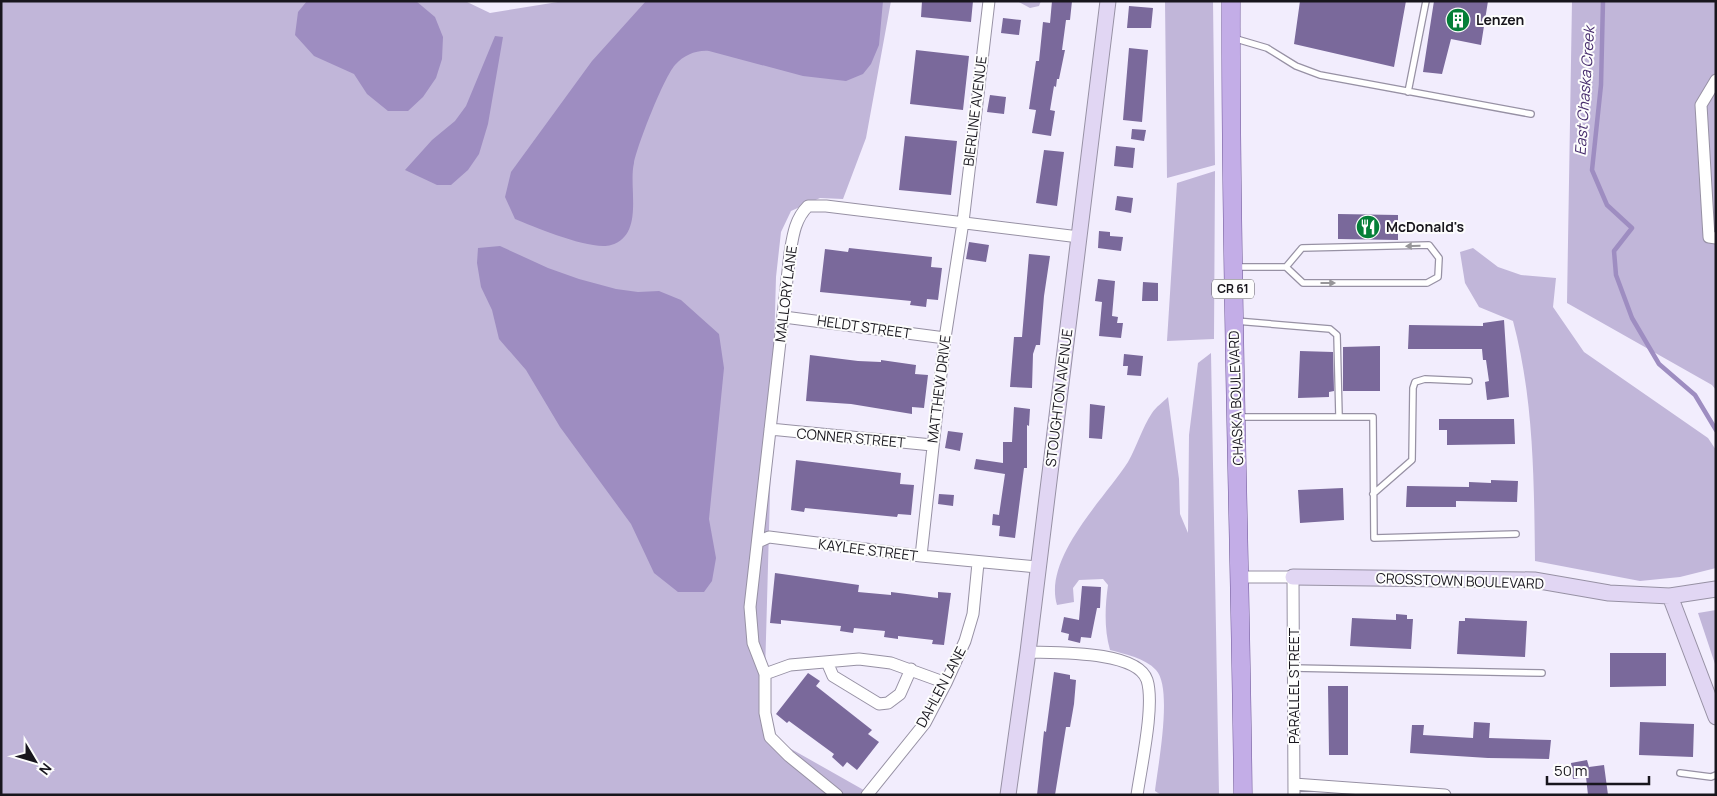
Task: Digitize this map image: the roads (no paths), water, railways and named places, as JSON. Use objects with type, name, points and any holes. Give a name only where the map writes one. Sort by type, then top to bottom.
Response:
[{"type":"main road","name":"CHASKA BOULEVARD","points":[[1231,1],[1232,267],[1241,577],[1242,795]]},
{"type":"street","name":"BIERLINE AVENUE","points":[[963,222],[989,1]]},
{"type":"street","name":"STOUGHTON AVENUE","points":[[1008,795],[1028,652],[1108,1]]},
{"type":"street","points":[[1716,80],[1701,104],[1709,237],[1716,238]]},
{"type":"street","name":"MALLORY LANE","points":[[765,674],[754,643],[750,607],[794,228],[800,214],[808,206],[963,222]]},
{"type":"street","points":[[963,222],[1079,237]]},
{"type":"street","name":"MATTHEW DRIVE","points":[[921,556],[945,338],[963,222]]},
{"type":"street","name":"HELDT STREET","points":[[784,317],[945,338]]},
{"type":"street","name":"CONNER STREET","points":[[770,430],[932,445]]},
{"type":"street","name":"KAYLEE STREET","points":[[758,542],[769,538],[978,563],[1037,567]]},
{"type":"street","name":"DAHLEN LANE","points":[[867,795],[925,723],[946,683],[966,641],[972,620],[978,563]]},
{"type":"street","points":[[1241,577],[1293,577]]},
{"type":"street","name":"CROSSTOWN BOULEVARD","points":[[1293,577],[1534,580],[1609,593],[1670,596],[1716,589]]},
{"type":"street","name":"PARALLEL STREET","points":[[1293,577],[1294,790]]},
{"type":"street","points":[[1670,596],[1716,717]]},
{"type":"street","points":[[1028,652],[1086,653],[1136,667],[1147,678],[1150,699],[1137,795]]},
{"type":"street","points":[[837,795],[789,756],[770,737],[764,713],[765,674],[790,665],[859,659],[891,663],[946,683]]},
{"type":"street","points":[[827,662],[833,676],[879,704],[888,703],[900,694],[911,669]]},
{"type":"street","points":[[1294,790],[1446,795]]},
{"type":"lane","points":[[1408,92],[1426,1]]},
{"type":"lane","points":[[1231,38],[1267,48],[1296,66],[1320,75],[1531,114]]},
{"type":"lane","points":[[1232,267],[1286,267],[1303,283],[1427,283],[1438,277],[1439,258],[1429,245],[1302,248],[1286,267]]},
{"type":"lane","points":[[1234,320],[1330,329],[1337,336],[1339,416]]},
{"type":"lane","points":[[1372,494],[1412,460],[1412,388],[1415,382],[1426,379],[1469,381]]},
{"type":"lane","points":[[1236,417],[1373,417],[1372,494],[1374,538],[1516,534]]},
{"type":"lane","points":[[1294,668],[1542,673]]},
{"type":"lane","points":[[1680,773],[1711,777],[1716,775]]},
{"type":"waterway","name":"East Chaska Creek","points":[[1603,1],[1601,85],[1592,170],[1607,205],[1632,228],[1614,251],[1616,275],[1632,318],[1659,364],[1695,395],[1716,430]]},
{"type":"place","name":"Lenzen","points":[[1458,20]]},
{"type":"place","name":"McDonald's","points":[[1368,227]]}]
